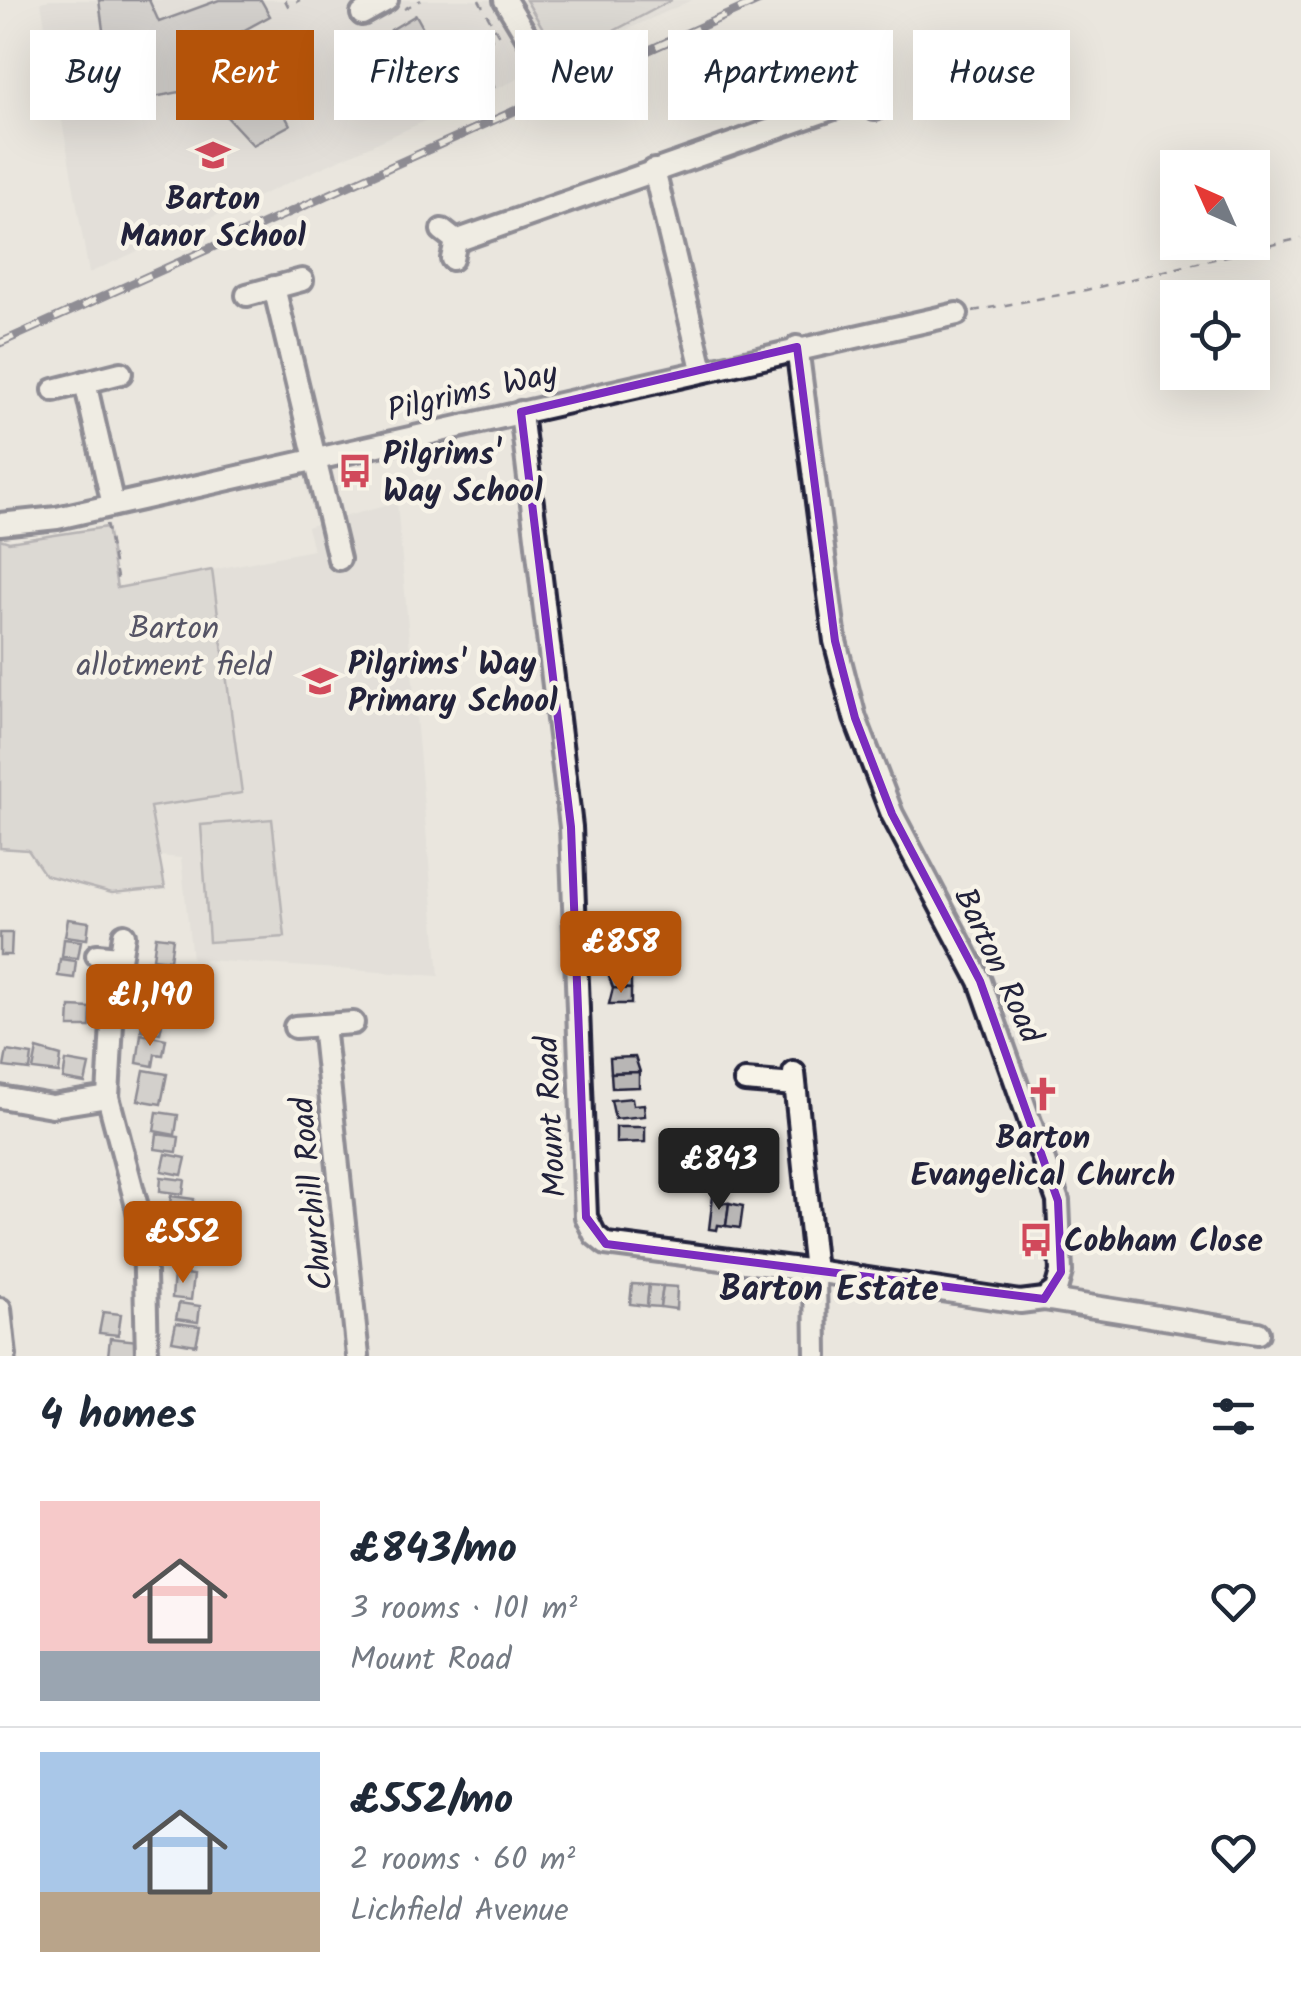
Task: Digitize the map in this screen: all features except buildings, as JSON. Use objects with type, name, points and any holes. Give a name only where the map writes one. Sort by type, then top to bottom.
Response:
[{"type":"street","points":[[362,14],[386,0]]},
{"type":"street","points":[[505,0],[523,30]]},
{"type":"street","points":[[450,243],[797,120]]},
{"type":"street","points":[[654,170],[702,369]]},
{"type":"street","points":[[247,295],[302,280]]},
{"type":"street","points":[[274,288],[338,559]]},
{"type":"street","name":"Pilgrims Way","points":[[0,524],[57,518],[312,457],[956,314]]},
{"type":"street","name":"Barton Road","points":[[797,347],[835,641],[855,718],[892,814],[980,981],[1058,1201],[1061,1272],[1056,1290],[1044,1299]]},
{"type":"street","points":[[54,390],[121,373]]},
{"type":"street","points":[[85,382],[108,506]]},
{"type":"street","name":"Mount Road","points":[[521,412],[571,827],[586,1217],[595,1235],[606,1244],[815,1271]]},
{"type":"street","points":[[124,935],[108,1097],[144,1233],[147,1356]]},
{"type":"street","points":[[97,955],[120,957]]},
{"type":"street","points":[[296,1028],[353,1023]]},
{"type":"street","name":"Churchill Road","points":[[324,1026],[358,1356]]},
{"type":"street","points":[[745,1081],[795,1079],[815,1271],[816,1356]]},
{"type":"street","points":[[0,1097],[52,1106],[108,1097]]},
{"type":"street","points":[[815,1271],[1020,1302],[1044,1299],[1136,1317],[1258,1332]]},
{"type":"street","points":[[0,1309],[5,1356]]},
{"type":"path","points":[[285,0],[288,6],[308,0]]},
{"type":"path","points":[[479,0],[499,36],[495,38]]},
{"type":"path","points":[[956,314],[1086,290],[1301,238]]},
{"type":"path","points":[[108,506],[119,587]]},
{"type":"highlighted area","points":[[797,347],[835,641],[855,718],[892,814],[980,981],[1058,1201],[1061,1272],[1044,1299],[606,1244],[586,1217],[571,827],[521,412]]},
{"type":"shaded area","points":[[692,0],[626,30],[515,30],[515,80],[495,89],[495,30],[334,30],[334,120],[427,120],[89,273],[62,120],[156,120],[156,30],[46,30],[41,2]]},
{"type":"shaded area","name":"Pilgrims' Way Primary School","points":[[328,476],[339,518],[397,503],[439,976],[192,959],[181,858],[159,856],[149,807],[242,793],[212,570],[313,550],[307,527],[316,524],[305,483]]},
{"type":"green space","points":[[526,0],[672,0],[616,30],[544,30]]},
{"type":"green space","name":"Barton allotment field","points":[[107,527],[117,588],[212,570],[242,793],[150,807],[165,888],[112,893],[45,875],[28,850],[0,848],[0,539],[9,542]]},
{"type":"green space","points":[[272,819],[285,937],[209,942],[201,825]]},
{"type":"railway","points":[[0,343],[760,0]]},
{"type":"place","name":"Barton Manor School","points":[[213,155]]},
{"type":"place","name":"Pilgrims' Way School","points":[[355,471]]},
{"type":"place","name":"Pilgrims' Way Primary School","points":[[320,681]]},
{"type":"place","name":"Barton Evangelical Church","points":[[1043,1094]]},
{"type":"place","name":"Cobham Close","points":[[1036,1240]]},
{"type":"district","name":"Barton Estate","points":[[829,1288]]}]
